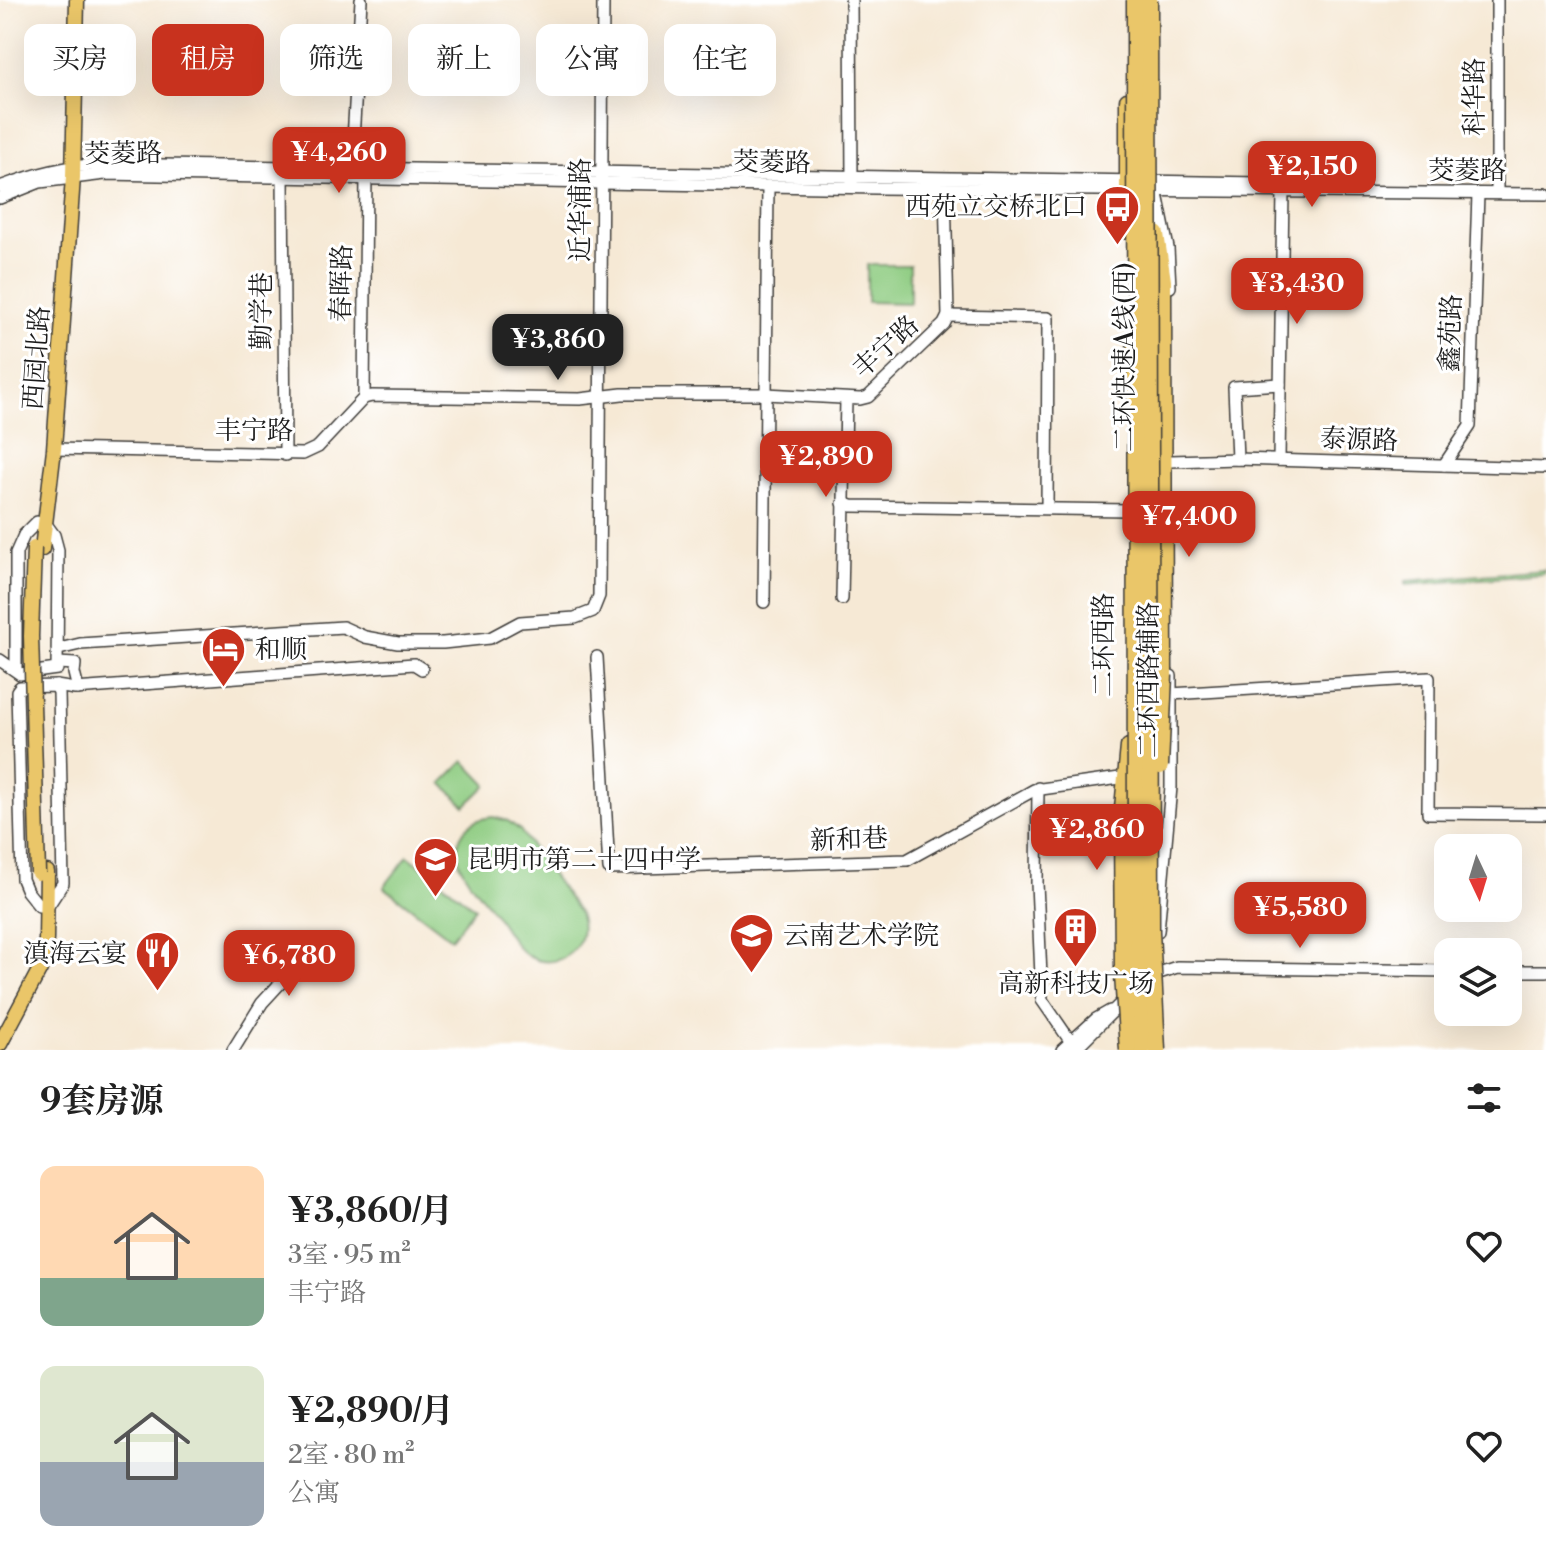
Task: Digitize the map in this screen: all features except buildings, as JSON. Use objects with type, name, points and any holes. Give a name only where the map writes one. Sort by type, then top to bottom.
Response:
[{"type":"highway","points":[[1136,0],[1136,931],[1142,1050]]},
{"type":"highway","name":"二环快速A线(西)","points":[[1148,0],[1150,863],[1151,974],[1157,1050]]},
{"type":"highway","points":[[1150,863],[1164,705],[1163,273],[1156,234]]},
{"type":"highway","points":[[1127,1050],[1122,964],[1122,818],[1129,747]]},
{"type":"main road","name":"西园北路","points":[[42,523],[45,447],[69,172],[67,0]]},
{"type":"main road","name":"西园北路","points":[[0,1044],[40,969],[46,940],[42,873],[38,549],[54,449],[77,0]]},
{"type":"main road","points":[[1127,0],[1141,185]]},
{"type":"main road","points":[[1136,0],[1141,185]]},
{"type":"main road","points":[[1141,154],[1148,0]]},
{"type":"main road","points":[[1141,185],[1156,0]]},
{"type":"main road","name":"二环西路","points":[[1135,1050],[1131,994],[1127,234],[1141,185]]},
{"type":"main road","name":"二环西路","points":[[1141,185],[1156,234],[1158,931],[1164,1050]]},
{"type":"main road","name":"西园北路","points":[[0,1024],[31,967],[43,906]]},
{"type":"street","points":[[351,173],[361,0]]},
{"type":"street","name":"近华浦路","points":[[59,649],[94,643],[343,627],[365,637],[398,643],[443,643],[490,638],[520,622],[575,618],[593,611],[599,596],[603,0]]},
{"type":"street","points":[[851,0],[852,182]]},
{"type":"street","name":"科华路","points":[[1497,0],[1497,190]]},
{"type":"street","name":"茭菱路","points":[[0,198],[69,172]]},
{"type":"street","name":"茭菱路","points":[[0,187],[36,173],[283,172],[1497,190],[1546,194]]},
{"type":"street","name":"勤学巷","points":[[283,172],[285,455]]},
{"type":"street","name":"春晖路","points":[[364,398],[366,173]]},
{"type":"street","name":"茭菱路","points":[[603,178],[768,186],[852,182],[945,189],[1141,185],[1478,194],[1546,186]]},
{"type":"street","name":"二环西路辅路","points":[[1141,185],[1167,240],[1170,273],[1171,799],[1158,931]]},
{"type":"street","points":[[764,602],[768,186]]},
{"type":"street","name":"丰宁路","points":[[54,449],[303,454],[318,447],[364,398],[580,399],[622,394],[868,397],[944,324],[948,316],[945,189]]},
{"type":"street","points":[[1279,460],[1283,191]]},
{"type":"street","name":"鑫苑路","points":[[1444,465],[1470,426],[1478,194]]},
{"type":"street","points":[[948,316],[1048,318],[1047,508]]},
{"type":"street","points":[[1237,459],[1234,387],[1280,384]]},
{"type":"street","points":[[842,599],[846,399]]},
{"type":"street","name":"泰源路","points":[[1171,461],[1237,459],[1546,468]]},
{"type":"street","points":[[843,503],[852,506],[1128,510]]},
{"type":"street","points":[[0,659],[9,669],[20,674],[54,671],[58,663],[58,550],[54,535],[42,523],[24,535],[16,553],[16,670]]},
{"type":"street","points":[[0,659],[16,656]]},
{"type":"street","name":"新和巷","points":[[597,657],[609,869],[907,860],[1038,788],[1120,778]]},
{"type":"street","points":[[58,663],[75,664],[78,689]]},
{"type":"street","points":[[56,686],[59,692],[63,883],[43,906],[27,891],[22,879],[17,691],[20,687],[56,686],[78,689],[414,664],[422,669]]},
{"type":"street","points":[[1171,694],[1429,678],[1428,813],[1546,814]]},
{"type":"street","name":"二环西路辅路","points":[[1127,1050],[1117,1007],[1114,818],[1129,747]]},
{"type":"street","points":[[1038,788],[1037,883],[1042,1000],[1069,1047],[1159,973],[1177,967],[1434,971]]},
{"type":"street","points":[[233,1050],[262,1003],[309,952]]},
{"type":"street","points":[[1522,971],[1546,971]]},
{"type":"green space","points":[[867,265],[910,265],[910,303],[867,302]]},
{"type":"green space","points":[[1544,570],[1544,574],[1406,585],[1406,581]]},
{"type":"green space","points":[[464,761],[487,785],[465,806],[442,783]]},
{"type":"green space","points":[[493,817],[508,821],[520,830],[579,913],[582,927],[580,940],[565,956],[554,961],[542,961],[525,953],[515,944],[466,876],[458,855],[462,834],[475,821]]},
{"type":"green space","points":[[408,856],[475,908],[451,938],[384,887]]},
{"type":"place","name":"西苑立交桥北口","points":[[1118,246]]},
{"type":"place","name":"和顺","points":[[224,689]]},
{"type":"place","name":"昆明市第二十四中学","points":[[436,899]]},
{"type":"place","name":"高新科技广场","points":[[1076,968]]},
{"type":"place","name":"云南艺术学院","points":[[752,975]]},
{"type":"place","name":"滇海云宴","points":[[158,993]]}]
